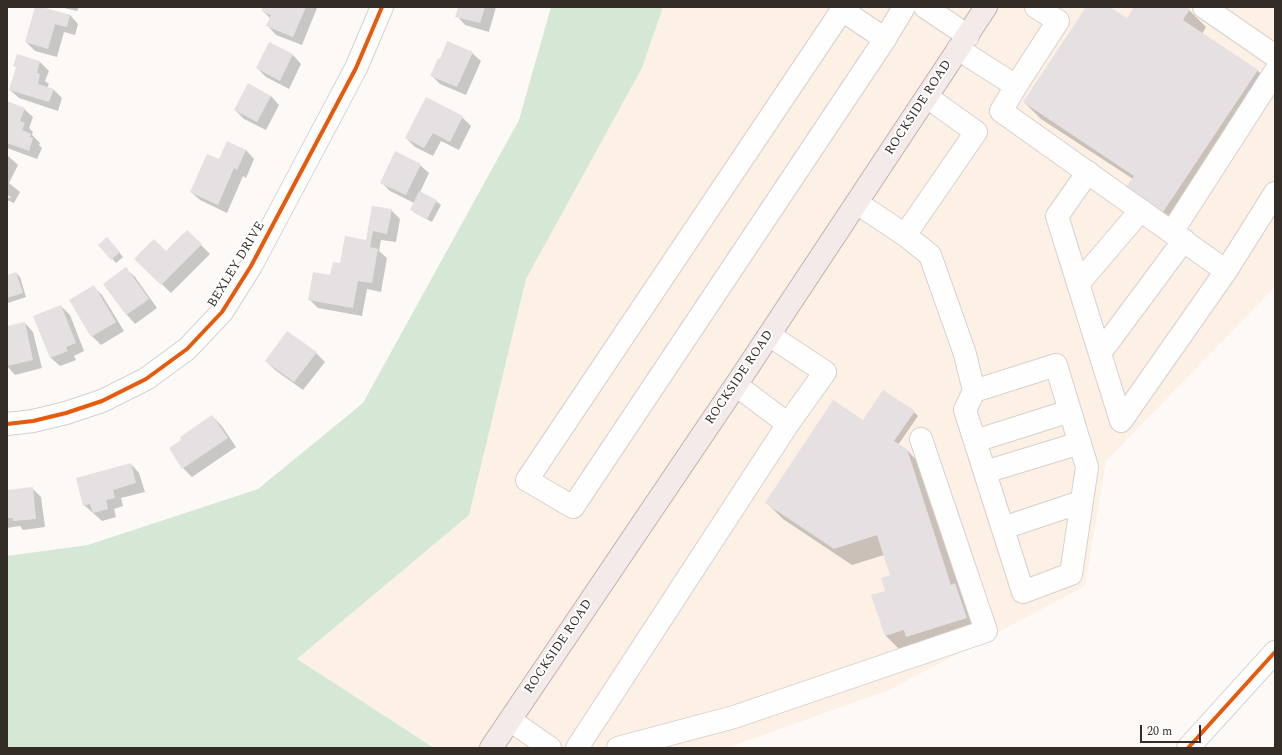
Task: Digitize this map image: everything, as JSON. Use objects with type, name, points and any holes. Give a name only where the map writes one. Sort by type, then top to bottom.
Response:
[{"type":"main road","name":"ROCKSIDE ROAD","points":[[491,748],[736,385],[986,7]]},
{"type":"street","name":"BEXLEY DRIVE","points":[[7,424],[33,421],[66,413],[102,401],[146,379],[187,349],[222,312],[251,266],[356,68],[382,7]]},
{"type":"street","points":[[886,39],[842,10],[528,480],[573,507],[886,39],[904,7]]},
{"type":"street","points":[[925,7],[963,43],[1016,86]]},
{"type":"street","points":[[1036,7],[1063,14],[1001,111],[1226,271]]},
{"type":"street","points":[[1204,7],[1275,56]]},
{"type":"street","points":[[1100,353],[1178,236],[1275,72]]},
{"type":"street","points":[[906,235],[976,132],[927,97]]},
{"type":"street","points":[[1088,172],[1057,216],[1121,421],[1226,271],[1275,193]]},
{"type":"street","points":[[857,203],[906,235],[930,255],[965,354],[974,391],[966,410],[1022,592],[1071,574],[1087,467],[1056,365],[974,391]]},
{"type":"street","points":[[1078,284],[1141,210]]},
{"type":"street","points":[[577,748],[788,424],[825,372],[769,335]]},
{"type":"street","points":[[736,385],[788,424]]},
{"type":"street","points":[[976,441],[1070,411]]},
{"type":"street","points":[[618,748],[734,717],[986,631],[920,439]]},
{"type":"street","points":[[985,472],[1080,443]]},
{"type":"street","points":[[1003,528],[1081,502]]},
{"type":"street","points":[[1188,748],[1275,652]]},
{"type":"street","points":[[510,720],[550,748]]},
{"type":"shaded area","points":[[663,7],[1275,7],[1275,287],[1106,461],[1085,586],[889,690],[727,748],[434,748],[297,659],[469,515],[526,279],[642,68]]},
{"type":"green space","points":[[551,7],[663,7],[642,68],[526,279],[469,515],[297,659],[434,748],[7,748],[7,556],[88,545],[258,489],[363,403],[519,120]]},
{"type":"building","points":[[35,7],[42,7],[70,15],[67,27],[55,24],[48,49],[25,42]]},
{"type":"building","points":[[263,7],[306,7],[293,37],[266,26],[271,15],[261,11]]},
{"type":"building","points":[[458,7],[485,7],[480,23],[455,17]]},
{"type":"building","points":[[1086,7],[1110,7],[1127,18],[1134,7],[1186,7],[1190,9],[1183,20],[1258,70],[1159,218],[1122,193],[1134,176],[1023,102]]},
{"type":"building","points":[[447,41],[473,52],[457,87],[430,76],[438,58],[440,59]]},
{"type":"building","points":[[269,42],[293,54],[280,81],[256,68]]},
{"type":"building","points":[[17,54],[40,61],[37,73],[40,74],[38,84],[54,89],[49,102],[9,90],[16,67],[13,66]]},
{"type":"building","points":[[248,83],[271,96],[257,122],[234,110]]},
{"type":"building","points":[[426,97],[463,116],[450,142],[433,133],[424,148],[405,138]]},
{"type":"building","points":[[7,101],[25,108],[20,121],[25,123],[22,130],[31,134],[30,137],[33,138],[29,151],[7,143]]},
{"type":"building","points":[[227,141],[246,150],[237,170],[234,168],[218,205],[190,192],[207,154],[219,159]]},
{"type":"building","points":[[395,151],[421,164],[406,195],[380,183]]},
{"type":"building","points":[[419,191],[437,200],[427,219],[410,210]]},
{"type":"building","points":[[372,206],[392,209],[387,234],[373,231],[370,247],[378,249],[372,283],[358,281],[353,308],[308,300],[313,272],[330,275],[333,262],[340,263],[345,236],[366,240]]},
{"type":"building","points":[[187,230],[202,244],[161,285],[134,259],[154,239],[166,251]]},
{"type":"building","points":[[107,237],[120,252],[111,260],[98,245]]},
{"type":"building","points":[[126,267],[149,299],[126,315],[103,284]]},
{"type":"building","points":[[16,272],[23,293],[7,298],[7,275]]},
{"type":"building","points":[[94,285],[116,322],[91,337],[69,300]]},
{"type":"building","points":[[61,305],[76,343],[66,347],[68,351],[50,358],[33,316]]},
{"type":"building","points":[[25,322],[33,360],[7,366],[7,326]]},
{"type":"building","points":[[287,331],[317,352],[294,382],[265,361]]},
{"type":"building","points":[[883,390],[915,411],[894,441],[907,449],[951,585],[955,583],[967,618],[906,637],[904,630],[885,636],[871,595],[885,591],[881,578],[890,575],[877,535],[834,549],[765,503],[833,400],[863,420]]},
{"type":"building","points":[[212,415],[228,438],[182,469],[169,448],[181,440],[180,437]]},
{"type":"building","points":[[131,463],[136,483],[113,490],[115,498],[106,500],[108,509],[93,513],[90,504],[83,506],[76,478]]},
{"type":"building","points":[[33,487],[36,519],[13,521],[13,518],[7,518],[7,490]]},
{"type":"cycle path","points":[[7,424],[33,421],[66,413],[102,401],[146,379],[187,349],[222,312],[251,266],[356,68],[382,7]]},
{"type":"cycle path","points":[[1188,748],[1275,652]]}]
